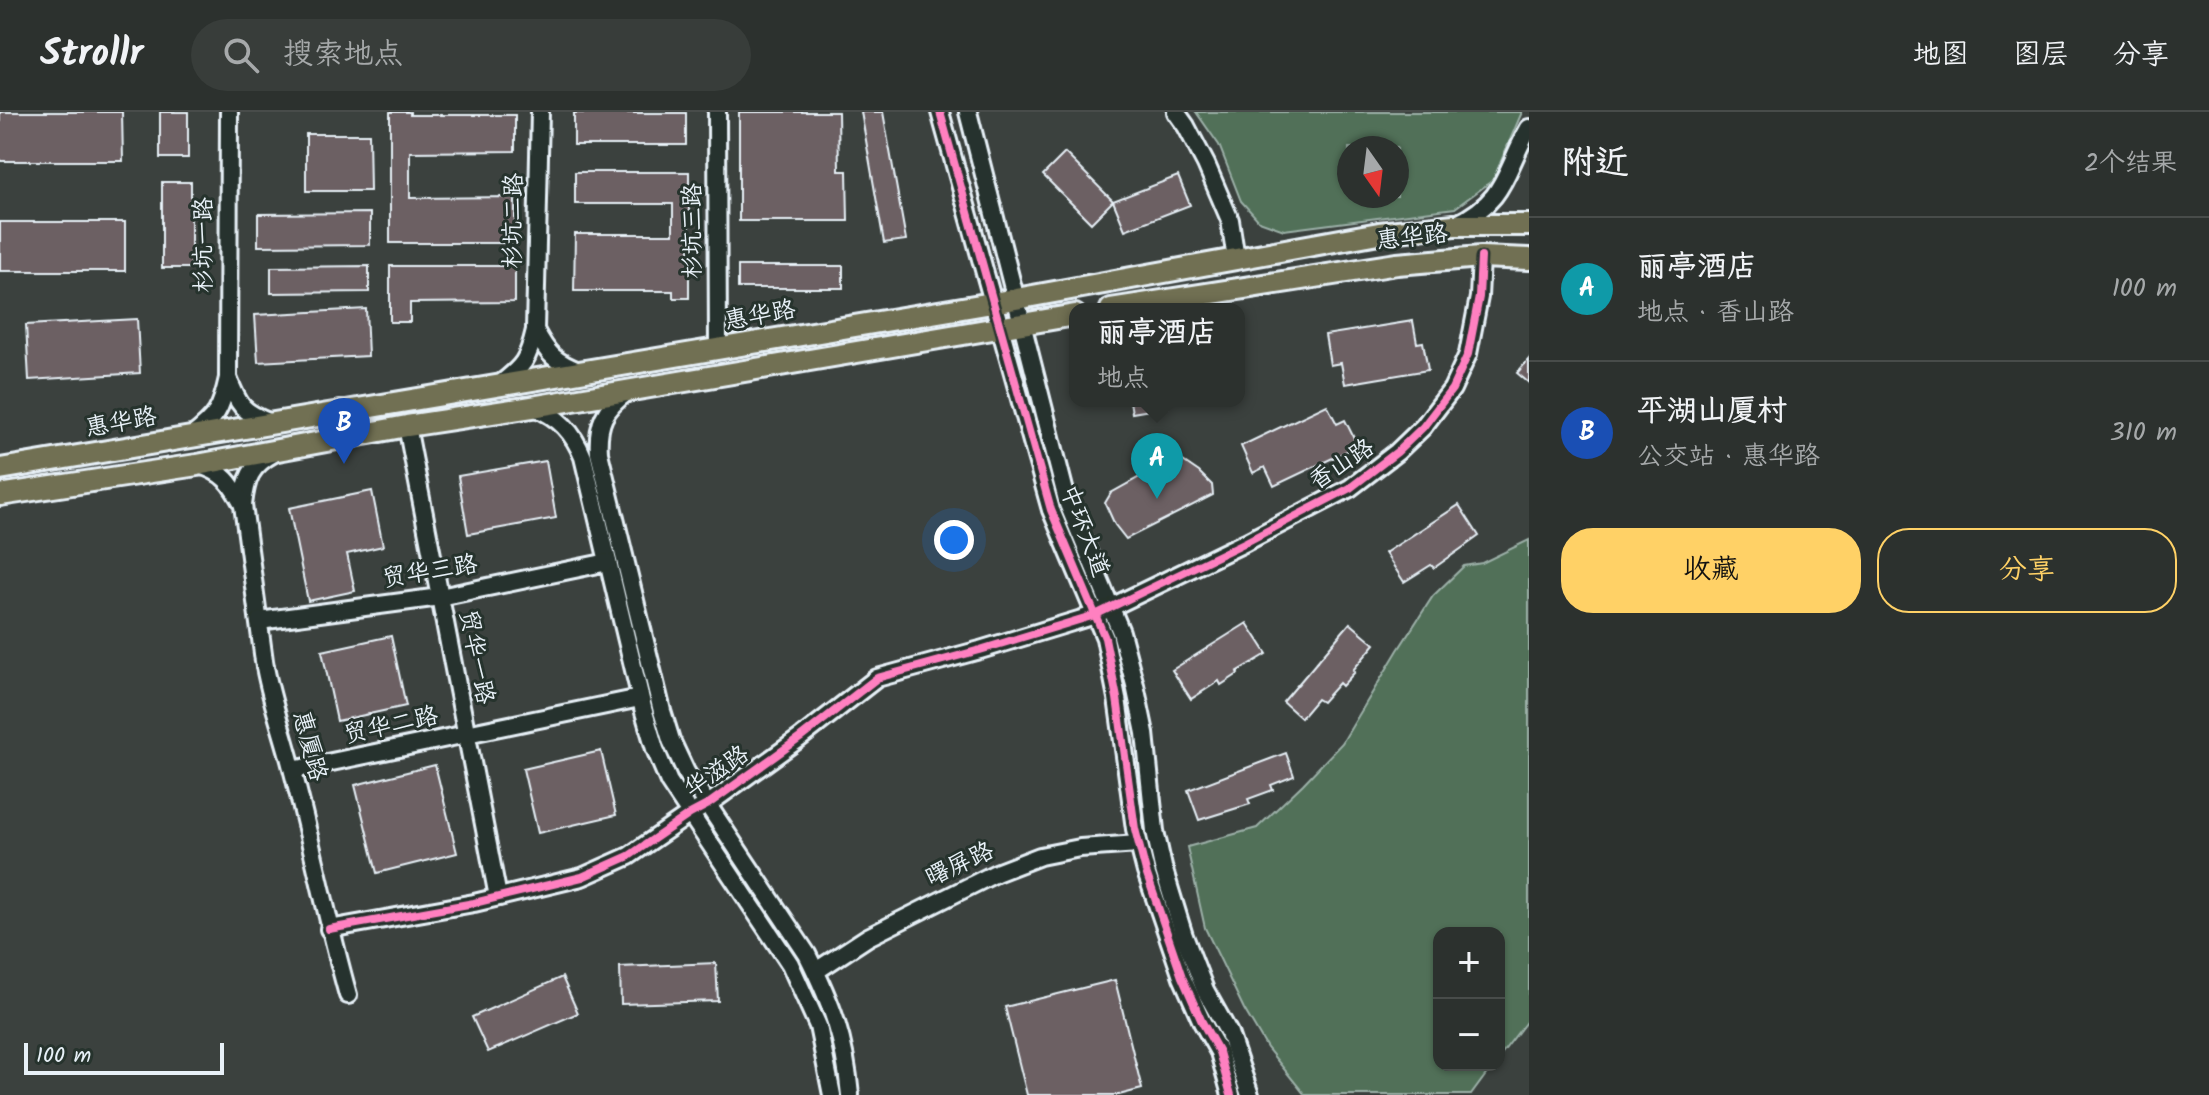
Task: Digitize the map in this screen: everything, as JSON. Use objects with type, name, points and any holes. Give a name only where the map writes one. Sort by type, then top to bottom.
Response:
[{"type":"main road","name":"惠华路","points":[[0,469],[993,303],[1379,233],[1454,225],[1529,225]]},
{"type":"main road","name":"惠华路","points":[[1149,303],[1397,264],[1481,257],[1529,259]]},
{"type":"main road","points":[[0,495],[197,465],[407,426],[1069,316]]},
{"type":"street","name":"杉坑一路","points":[[228,378],[229,112]]},
{"type":"street","name":"杉坑二路","points":[[535,330],[540,112]]},
{"type":"street","name":"杉坑三路","points":[[717,112],[718,349]]},
{"type":"street","name":"中环大道","points":[[940,112],[1051,510],[1103,611],[1121,632],[1143,721],[1155,831],[1163,867],[1189,950],[1205,990],[1229,1033],[1250,1095]]},
{"type":"street","name":"中环大道","points":[[968,112],[1068,504],[1103,611],[1122,746],[1146,872],[1182,977],[1219,1052],[1231,1095]]},
{"type":"street","points":[[1176,112],[1206,164],[1230,220],[1236,259]]},
{"type":"street","points":[[1454,225],[1493,199],[1502,187],[1529,128]]},
{"type":"street","name":"香山路","points":[[1103,611],[1350,488],[1397,452],[1423,427],[1452,389],[1468,354],[1479,297],[1481,257]]},
{"type":"street","points":[[535,330],[546,351],[562,365],[581,372]]},
{"type":"street","points":[[497,386],[517,371],[529,355],[535,330]]},
{"type":"street","points":[[228,378],[238,402],[252,416],[272,424]]},
{"type":"street","points":[[190,438],[210,422],[222,404],[228,378]]},
{"type":"street","points":[[630,390],[612,403],[603,419],[598,437],[599,453],[671,740],[686,772],[816,971],[839,1025],[850,1095]]},
{"type":"street","points":[[532,407],[550,413],[564,424],[583,457],[655,749],[669,782],[790,964],[818,1026],[832,1095]]},
{"type":"street","name":"贸华一路","points":[[407,426],[498,897]]},
{"type":"street","points":[[243,505],[245,486],[251,472],[262,460],[279,451]]},
{"type":"street","points":[[197,465],[224,476],[243,505]]},
{"type":"street","name":"惠厦路","points":[[243,505],[268,686],[293,770],[329,929],[348,995]]},
{"type":"street","name":"贸华三路","points":[[259,621],[440,597],[608,562]]},
{"type":"street","name":"华滋路","points":[[329,929],[498,897],[582,877],[629,856],[707,805],[877,678],[980,650],[1103,611]]},
{"type":"street","name":"贸华二路","points":[[293,770],[640,698]]},
{"type":"street","name":"曙屏路","points":[[816,971],[868,937],[996,873],[1040,856],[1080,848],[1139,844]]},
{"type":"green space","points":[[1196,112],[1522,112],[1493,180],[1455,208],[1284,230],[1259,221],[1241,201],[1219,145]]},
{"type":"green space","points":[[1529,540],[1529,1018],[1505,1049],[1505,927],[1433,927],[1433,1071],[1489,1071],[1471,1095],[1305,1095],[1267,1048],[1244,1009],[1205,928],[1187,847],[1257,828],[1303,784],[1342,743],[1433,596],[1464,566],[1482,563]]},
{"type":"building","points":[[0,112],[122,112],[123,161],[0,161]]},
{"type":"building","points":[[160,112],[188,112],[188,158],[160,158]]},
{"type":"building","points":[[390,112],[410,112],[410,115],[515,115],[515,151],[410,152],[410,198],[515,197],[515,243],[390,243]]},
{"type":"building","points":[[739,112],[838,112],[839,171],[847,171],[848,221],[739,221]]},
{"type":"building","points":[[861,112],[883,112],[906,240],[884,243]]},
{"type":"building","points":[[574,113],[686,113],[686,145],[574,145]]},
{"type":"building","points":[[306,134],[369,134],[370,191],[306,191]]},
{"type":"building","points":[[1065,153],[1113,201],[1091,223],[1043,175]]},
{"type":"building","points":[[575,172],[689,172],[689,298],[673,298],[673,291],[574,291],[575,234],[673,234],[673,204],[575,204]]},
{"type":"building","points":[[1178,176],[1190,205],[1125,230],[1113,201]]},
{"type":"building","points":[[162,182],[191,182],[191,268],[162,268]]},
{"type":"building","points":[[370,213],[370,245],[258,246],[258,214]]},
{"type":"building","points":[[0,222],[125,222],[125,271],[0,271]]},
{"type":"building","points":[[369,266],[369,292],[271,293],[271,267]]},
{"type":"building","points":[[390,266],[515,266],[515,302],[410,303],[410,322],[390,322]]},
{"type":"building","points":[[738,266],[843,266],[843,288],[738,288]]},
{"type":"building","points":[[366,309],[368,356],[258,362],[255,315]]},
{"type":"building","points":[[137,319],[140,373],[29,380],[26,325]]},
{"type":"building","points":[[1413,321],[1417,343],[1423,342],[1428,370],[1345,384],[1341,363],[1330,365],[1325,335]]},
{"type":"building","points":[[1529,359],[1529,383],[1517,373]]},
{"type":"building","points":[[1327,405],[1337,424],[1345,420],[1358,446],[1274,486],[1265,467],[1253,473],[1241,446]]},
{"type":"building","points":[[1131,407],[1168,407],[1132,413]]},
{"type":"building","points":[[1180,459],[1212,485],[1213,495],[1126,539],[1115,525],[1105,503],[1111,493],[1156,468]]},
{"type":"building","points":[[546,461],[556,518],[468,534],[458,476]]},
{"type":"building","points":[[372,491],[383,546],[347,554],[355,591],[308,601],[289,508]]},
{"type":"building","points":[[1459,505],[1479,536],[1434,568],[1431,565],[1404,582],[1385,553]]},
{"type":"building","points":[[1247,623],[1267,654],[1221,685],[1219,681],[1191,699],[1172,670]]},
{"type":"building","points":[[1350,623],[1375,644],[1342,686],[1339,683],[1322,702],[1317,699],[1301,718],[1283,702]]},
{"type":"building","points":[[391,636],[406,706],[337,721],[322,651]]},
{"type":"building","points":[[601,751],[616,815],[538,833],[523,769]]},
{"type":"building","points":[[1286,753],[1294,776],[1271,785],[1273,790],[1248,799],[1250,804],[1199,820],[1188,790]]},
{"type":"building","points":[[435,765],[457,853],[377,873],[355,785]]},
{"type":"building","points":[[716,963],[718,1001],[621,1004],[620,967]]},
{"type":"building","points":[[562,977],[578,1013],[488,1052],[472,1017]]},
{"type":"building","points":[[1115,980],[1142,1089],[1119,1095],[1027,1095],[1005,1007]]},
{"type":"cycle path","points":[[940,112],[1051,510],[1105,638],[1117,698],[1135,829],[1146,872],[1182,977],[1219,1052],[1231,1095]]},
{"type":"cycle path","points":[[329,929],[474,903],[582,877],[629,856],[707,805],[877,678],[1095,615],[1350,488],[1397,452],[1423,427],[1452,389],[1468,354],[1479,297],[1481,257]]},
{"type":"place","name":"平湖山厦村","points":[[344,464]]},
{"type":"place","name":"丽亭酒店","points":[[1157,499]]}]
